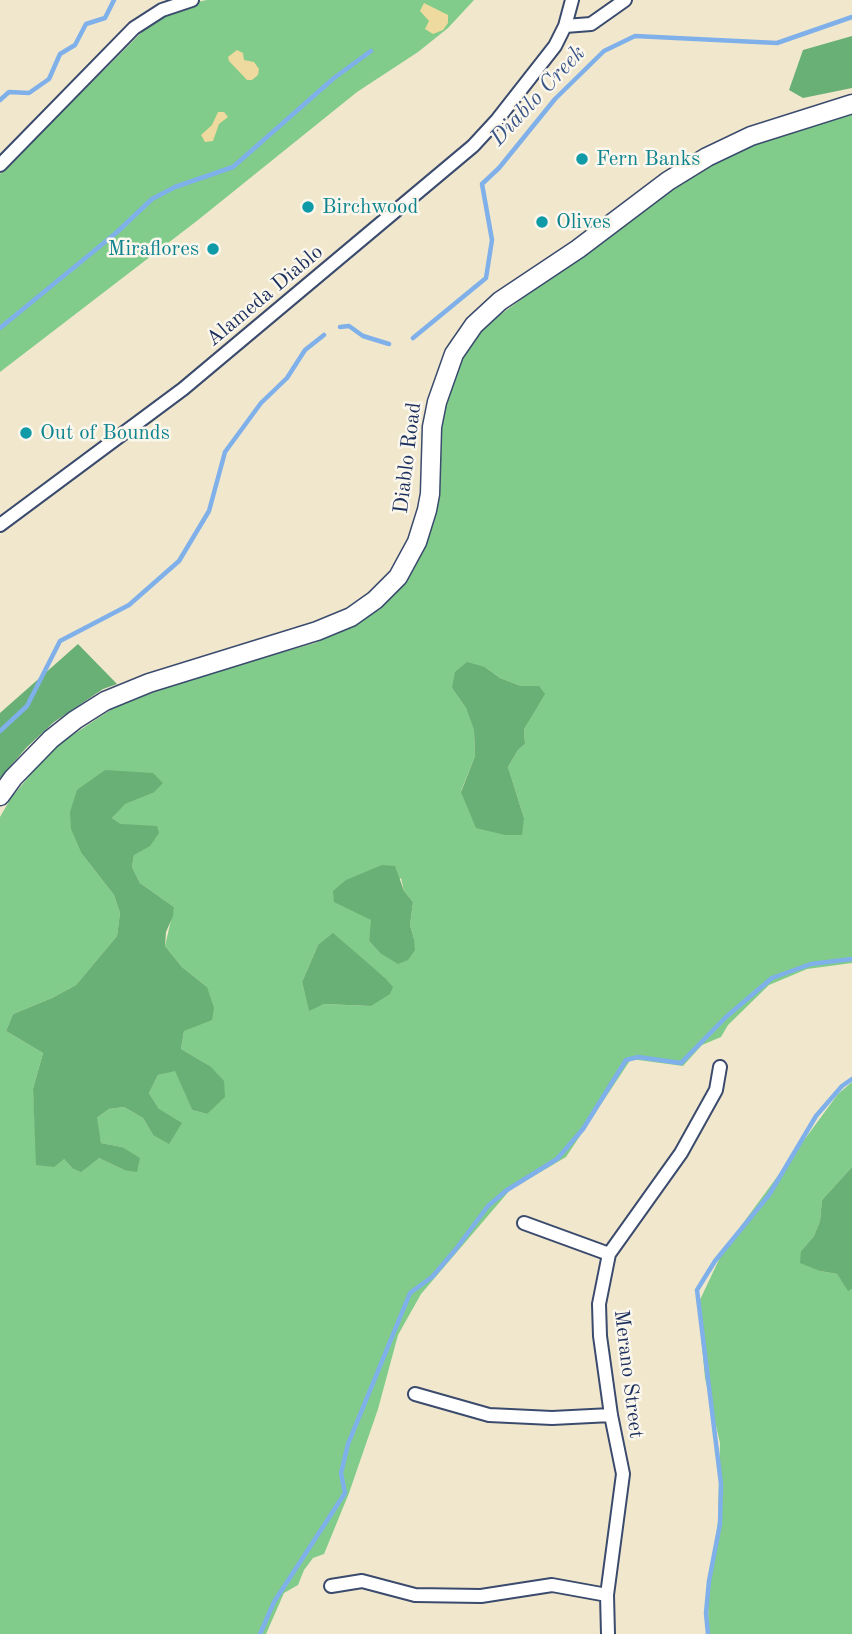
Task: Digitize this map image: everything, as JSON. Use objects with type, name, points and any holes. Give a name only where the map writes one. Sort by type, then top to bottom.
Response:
[{"type":"street","points":[[0,165],[134,28],[163,10],[192,0]]},
{"type":"street","name":"Alameda Diablo","points":[[0,525],[190,383],[473,146],[555,46],[565,26],[572,0]]},
{"type":"street","points":[[565,26],[591,24],[625,0]]},
{"type":"street","name":"Diablo Road","points":[[0,796],[13,778],[51,739],[105,701],[158,680],[317,631],[351,617],[375,600],[398,577],[417,542],[428,510],[432,427],[437,402],[454,354],[474,325],[517,289],[578,249],[668,181],[707,156],[751,136],[852,104]]},
{"type":"street","name":"Merano Street","points":[[608,1634],[607,1595],[623,1474],[611,1415],[600,1336],[599,1304],[608,1254],[681,1153],[716,1090],[720,1067]]},
{"type":"street","points":[[524,1223],[608,1254]]},
{"type":"street","points":[[415,1394],[489,1415],[552,1418],[611,1415]]},
{"type":"street","points":[[331,1586],[362,1581],[415,1595],[481,1596],[552,1585],[607,1595]]},
{"type":"green space","points":[[207,0],[474,0],[448,28],[418,52],[357,92],[198,220],[0,372],[0,174],[154,20],[192,3]]},
{"type":"green space","points":[[852,36],[852,88],[803,98],[789,90],[803,50]]},
{"type":"green space","points":[[852,113],[852,963],[807,969],[769,985],[728,1025],[721,1037],[702,1045],[683,1066],[631,1059],[566,1157],[510,1190],[421,1294],[398,1335],[378,1409],[349,1493],[324,1554],[313,1558],[298,1585],[284,1593],[266,1634],[0,1634],[0,817],[11,798],[62,742],[118,705],[205,674],[315,643],[355,623],[408,576],[435,519],[444,402],[457,367],[485,326],[663,195],[705,167],[751,144]],"holes":[[[485,667],[500,678],[521,686],[539,686],[532,714],[524,729],[525,744],[508,767],[524,818],[461,791],[475,756],[474,729],[466,708],[452,688]],[[105,770],[153,793],[124,804],[112,818],[121,824],[134,855],[132,867],[140,883],[174,907],[165,946],[182,967],[207,987],[184,1031],[181,1049],[210,1066],[207,1114],[192,1110],[175,1070],[158,1075],[149,1093],[159,1109],[153,1135],[143,1118],[124,1107],[109,1109],[96,1119],[101,1143],[122,1147],[124,1170],[99,1158],[72,1168],[64,1159],[37,1165],[33,1089],[43,1053],[6,1031],[13,1014],[76,985],[117,936],[120,913],[114,895],[82,854]],[[401,878],[404,891],[413,902],[410,925],[414,939],[380,953],[369,941],[372,920],[359,913]],[[318,945],[367,963],[384,977],[371,1006],[324,1004],[309,1010],[302,982]]]},
{"type":"green space","points":[[78,644],[117,684],[103,689],[54,722],[0,778],[0,713]]},
{"type":"green space","points":[[467,662],[485,667],[500,678],[521,686],[539,686],[545,694],[524,729],[525,744],[508,767],[524,818],[522,835],[505,835],[476,828],[461,792],[475,756],[474,730],[466,708],[452,688],[455,672]]},
{"type":"green space","points":[[105,770],[153,773],[163,783],[153,793],[125,804],[112,818],[121,824],[157,826],[159,833],[150,846],[134,855],[132,867],[140,883],[174,907],[166,932],[165,946],[182,967],[207,987],[214,1008],[212,1020],[184,1031],[181,1049],[210,1066],[224,1081],[225,1097],[207,1114],[192,1110],[175,1071],[158,1075],[149,1093],[159,1109],[182,1123],[169,1144],[153,1135],[143,1118],[124,1107],[109,1109],[97,1118],[101,1143],[122,1147],[140,1158],[137,1172],[124,1170],[99,1158],[81,1172],[72,1168],[64,1159],[54,1167],[36,1165],[33,1089],[43,1053],[6,1031],[13,1014],[76,985],[117,936],[120,913],[114,895],[82,854],[71,829],[70,812],[77,790]]},
{"type":"green space","points":[[382,865],[395,866],[404,891],[413,902],[410,925],[415,950],[408,960],[398,964],[380,953],[369,941],[371,920],[334,902],[333,891],[346,880]]},
{"type":"green space","points":[[333,933],[384,977],[393,987],[390,994],[371,1006],[324,1004],[309,1011],[302,982],[318,945]]},
{"type":"green space","points":[[852,1082],[852,1167],[822,1200],[820,1221],[814,1236],[801,1251],[820,1271],[837,1274],[848,1290],[852,1289],[852,1634],[709,1634],[708,1605],[718,1521],[720,1443],[705,1378],[698,1304],[724,1249],[838,1094]]},
{"type":"green space","points":[[852,1167],[852,1289],[848,1291],[837,1274],[800,1263],[801,1251],[814,1236],[820,1221],[822,1200]]},
{"type":"sand","points":[[424,3],[448,15],[448,23],[443,30],[433,34],[425,29],[429,21],[420,11]]},
{"type":"sand","points":[[237,50],[243,53],[244,60],[254,62],[259,69],[258,75],[252,80],[247,80],[229,61],[228,57]]},
{"type":"sand","points":[[218,112],[224,112],[228,117],[219,124],[213,141],[205,142],[201,135],[212,125]]},
{"type":"waterway","points":[[0,100],[9,92],[29,93],[49,79],[60,54],[75,45],[86,24],[105,18],[114,0]]},
{"type":"waterway","name":"Diablo Creek","points":[[413,338],[486,278],[492,240],[482,184],[499,168],[555,99],[604,51],[635,36],[777,43],[852,17]]},
{"type":"waterway","points":[[0,328],[116,233],[152,199],[175,187],[233,167],[334,78],[371,51]]},
{"type":"waterway","name":"Diablo Creek","points":[[340,327],[349,326],[363,336],[389,344]]},
{"type":"waterway","name":"Diablo Creek","points":[[0,731],[27,706],[60,641],[129,605],[179,561],[209,511],[225,452],[261,403],[287,378],[305,350],[324,335]]},
{"type":"waterway","points":[[260,1634],[274,1602],[345,1493],[341,1473],[348,1444],[410,1293],[432,1277],[488,1206],[507,1190],[557,1159],[583,1129],[626,1060],[638,1057],[681,1063],[726,1017],[772,978],[811,964],[852,959]]},
{"type":"waterway","points":[[708,1634],[706,1613],[720,1524],[721,1484],[697,1290],[715,1261],[769,1195],[816,1116],[842,1086],[852,1079]]},
{"type":"place","name":"Fern Banks","points":[[582,159]]},
{"type":"place","name":"Birchwood","points":[[308,207]]},
{"type":"place","name":"Olives","points":[[542,222]]},
{"type":"place","name":"Miraflores","points":[[213,249]]},
{"type":"place","name":"Out of Bounds","points":[[26,433]]}]
